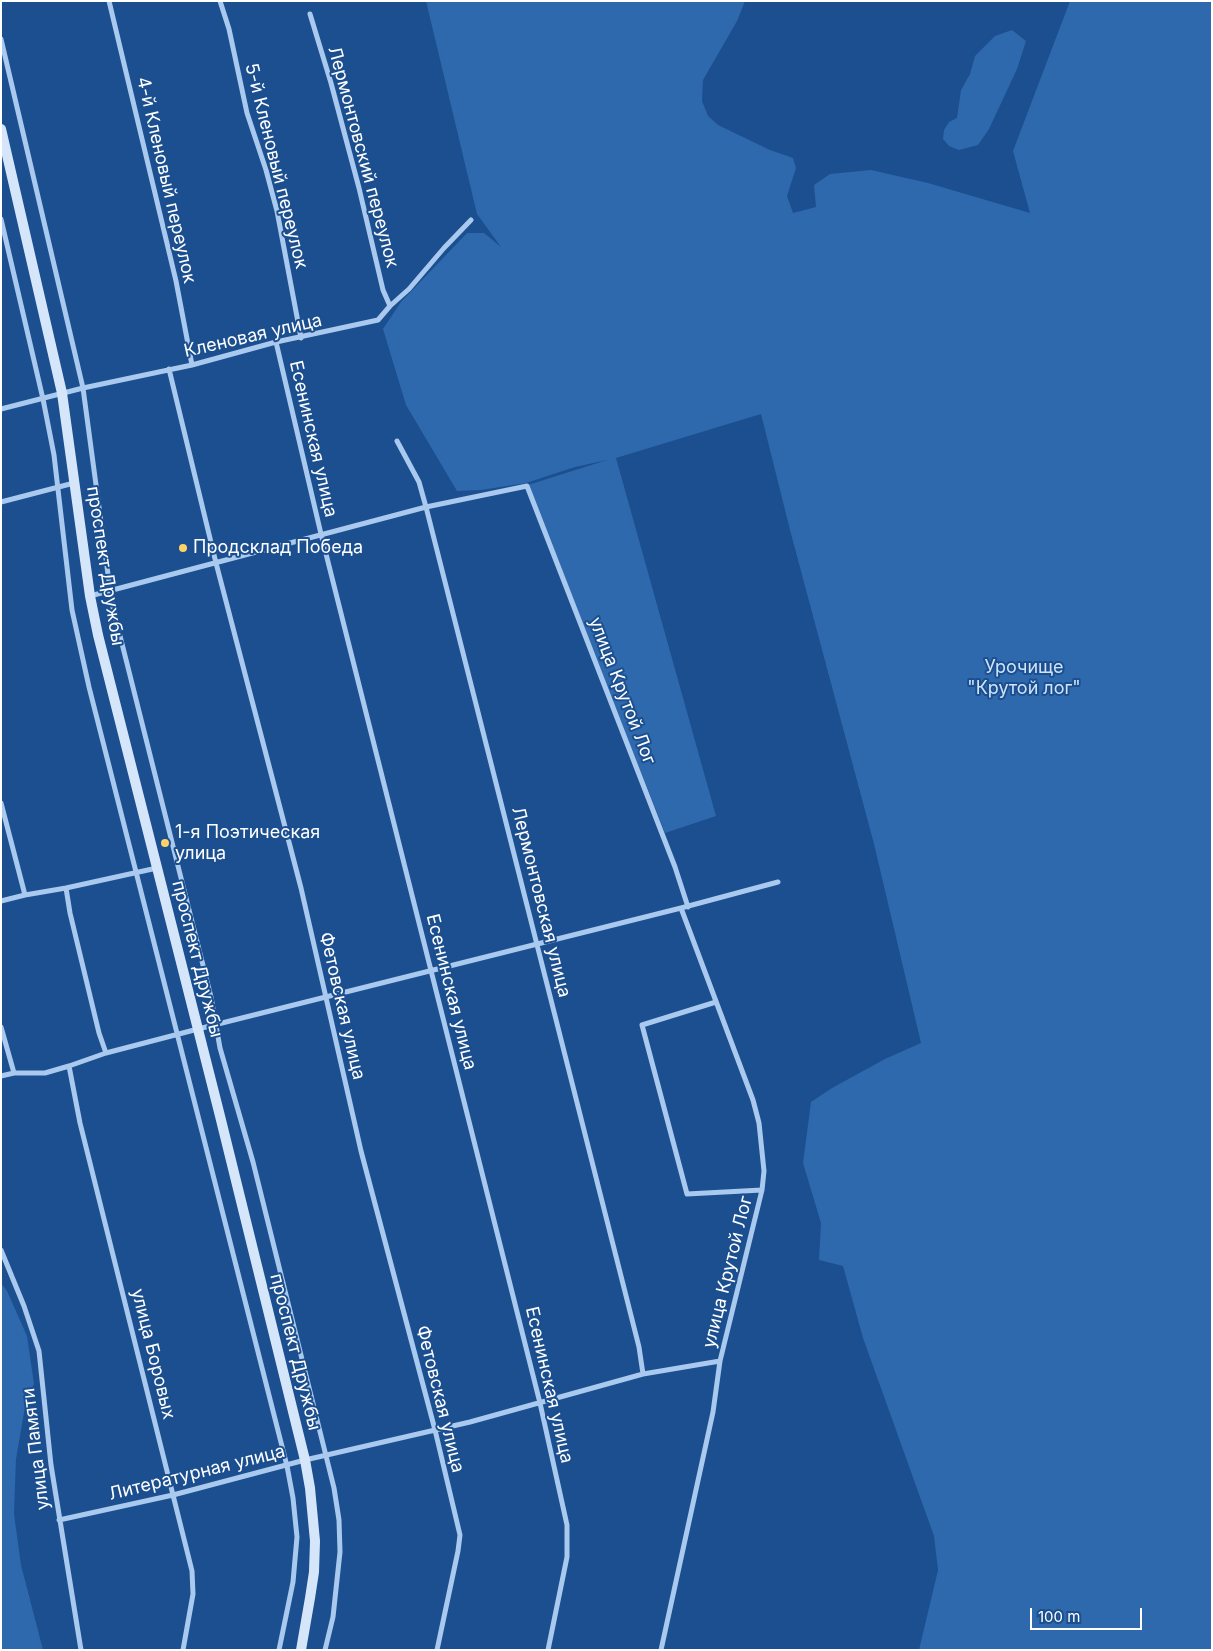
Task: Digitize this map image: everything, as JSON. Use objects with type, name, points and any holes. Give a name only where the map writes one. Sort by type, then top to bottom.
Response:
[{"type":"main road","name":"проспект Дружбы","points":[[1,129],[62,393],[90,596],[98,635],[198,1029],[310,1488],[315,1541],[312,1590],[301,1650]]},
{"type":"street","name":"4-й Кленовый переулок","points":[[109,1],[176,281],[192,365]]},
{"type":"street","name":"5-й Кленовый переулок","points":[[220,1],[229,29],[247,113],[277,211],[301,338]]},
{"type":"street","name":"Лермонтовский переулок","points":[[310,14],[357,178],[383,290],[390,306]]},
{"type":"street","points":[[1,40],[83,388],[110,591],[131,682],[209,987],[220,1048],[253,1162],[328,1456],[339,1520],[340,1552],[333,1617],[325,1650]]},
{"type":"street","points":[[1,219],[43,399],[58,488],[72,610],[89,687],[294,1498],[297,1538],[293,1582],[279,1650]]},
{"type":"street","name":"Кленовая улица","points":[[1,409],[83,388],[192,365],[276,342],[378,320],[472,220]]},
{"type":"street","name":"Есенинская улица","points":[[276,342],[321,534],[540,1403],[567,1525],[567,1557],[548,1650]]},
{"type":"street","name":"Фетовская улица","points":[[169,369],[216,563],[301,888],[361,1151],[435,1430],[460,1535],[437,1650]]},
{"type":"street","name":"Лермонтовская улица","points":[[398,441],[419,482],[426,507],[639,1347],[643,1374]]},
{"type":"street","points":[[1,502],[74,483]]},
{"type":"street","name":"улица Крутой Лог","points":[[426,507],[527,486],[675,867],[688,907]]},
{"type":"street","points":[[90,596],[426,507]]},
{"type":"street","points":[[1,803],[25,895]]},
{"type":"street","points":[[1,902],[25,895],[157,868]]},
{"type":"street","points":[[1,1076],[14,1073],[45,1073],[106,1053],[177,1034],[688,907],[778,882]]},
{"type":"street","points":[[66,888],[70,913],[99,1033],[106,1053]]},
{"type":"street","name":"улица Крутой Лог","points":[[661,1650],[713,1412],[720,1362],[762,1190],[764,1171],[759,1123],[753,1100],[681,908]]},
{"type":"street","points":[[716,1002],[642,1025],[687,1194],[762,1190]]},
{"type":"street","points":[[1,1026],[14,1073]]},
{"type":"street","name":"улица Боровых","points":[[69,1066],[80,1123],[194,1582],[183,1650]]},
{"type":"street","name":"улица Памяти","points":[[1,1250],[24,1306],[39,1351],[50,1465],[81,1650]]},
{"type":"street","name":"Литературная улица","points":[[59,1520],[173,1495],[304,1460],[435,1430],[643,1374],[720,1362]]},
{"type":"green space","name":"Урочище \"Крутой лог\"","points":[[426,1],[745,1],[737,21],[703,80],[702,101],[708,116],[718,125],[770,150],[793,158],[796,168],[787,196],[793,213],[816,207],[814,185],[830,174],[871,170],[928,183],[1030,213],[1013,151],[1070,1],[1212,1],[1212,1650],[919,1650],[938,1570],[934,1536],[863,1338],[843,1266],[819,1260],[821,1223],[803,1163],[811,1102],[832,1088],[885,1059],[921,1043],[874,844],[761,414],[616,458],[716,816],[665,833],[528,485],[607,460],[575,467],[526,483],[481,490],[457,491],[406,405],[383,329],[401,302],[467,233],[484,233],[501,247],[477,214]]},
{"type":"green space","points":[[1012,30],[1026,41],[1017,69],[989,129],[978,145],[959,150],[949,146],[943,139],[944,130],[949,122],[957,118],[961,90],[970,74],[975,56],[995,36]]},
{"type":"green space","points":[[1,1283],[7,1291],[27,1336],[34,1384],[26,1401],[16,1459],[14,1514],[21,1565],[43,1650],[1,1650]]},
{"type":"place","name":"Продсклад Победа","points":[[183,548]]},
{"type":"place","name":"1-я Поэтическая улица","points":[[165,843]]}]
